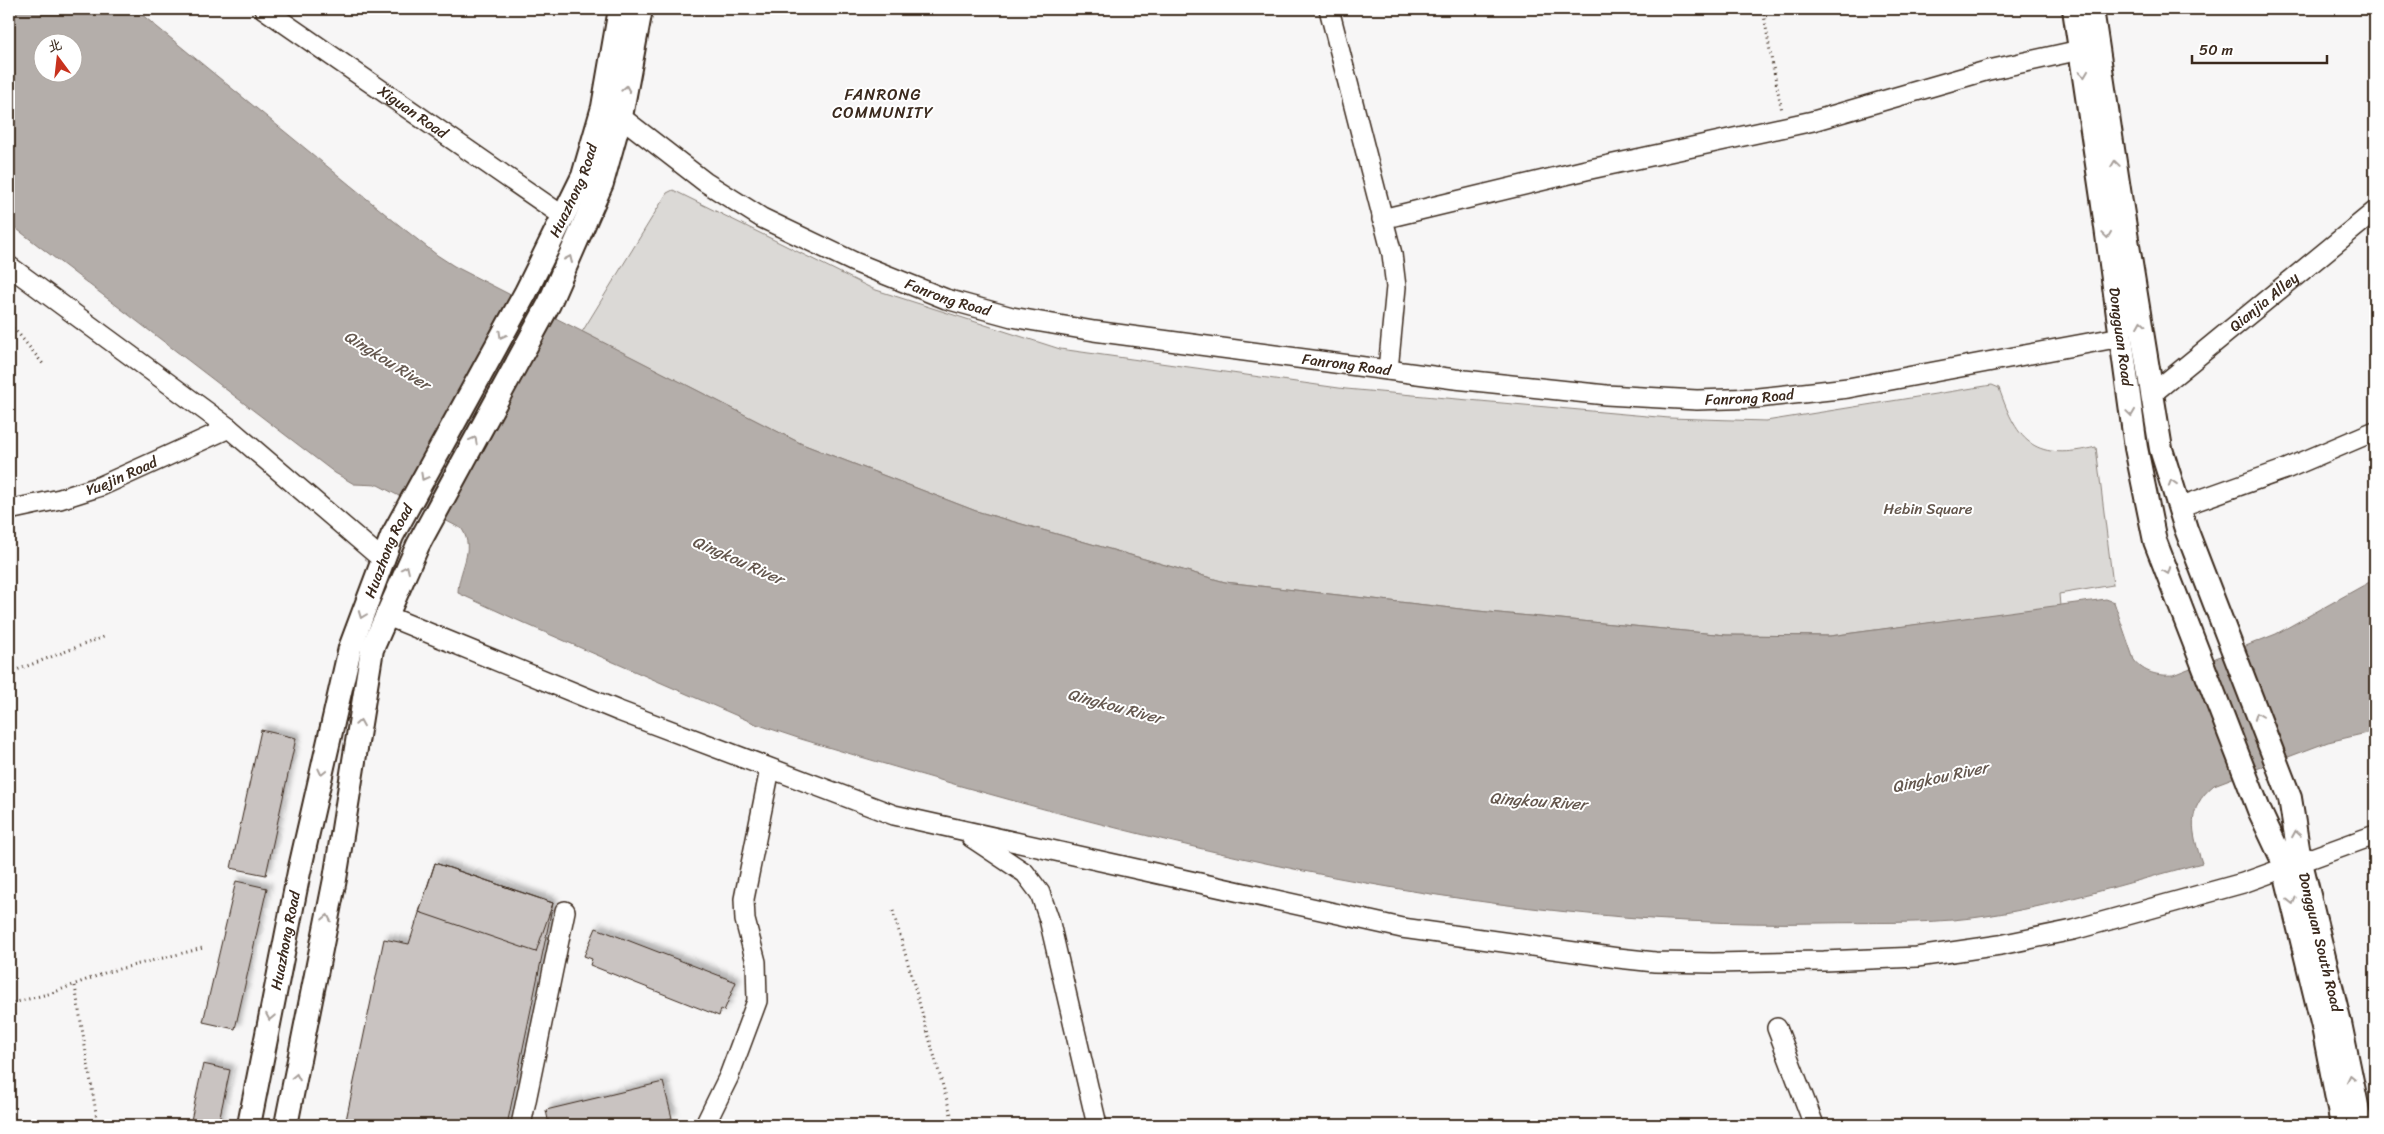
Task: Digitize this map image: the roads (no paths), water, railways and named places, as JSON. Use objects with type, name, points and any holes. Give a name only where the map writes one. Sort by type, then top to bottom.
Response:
[{"type":"main road","name":"Huazhong Road","points":[[249,1125],[299,872],[350,648],[392,536],[526,292],[583,176],[603,107],[620,9]]},
{"type":"main road","name":"Huazhong Road","points":[[286,1125],[335,879],[372,649],[385,615],[418,545],[549,304],[602,183],[621,117],[641,9]]},
{"type":"main road","name":"Dongguan Road","points":[[2074,9],[2136,448],[2155,541],[2245,774]]},
{"type":"main road","name":"Dongguan Road","points":[[2092,9],[2161,449],[2179,507],[2230,644]]},
{"type":"main road","name":"Dongguan South Road","points":[[2230,644],[2290,798],[2293,865],[2342,1125]]},
{"type":"main road","name":"Dongguan South Road","points":[[2245,774],[2293,865],[2340,1023],[2361,1125]]},
{"type":"street","name":"Xiguan Road","points":[[264,9],[563,216]]},
{"type":"street","points":[[1329,9],[1392,254],[1396,287],[1388,370]]},
{"type":"street","points":[[1382,219],[1586,170],[1813,121],[1989,70],[2080,50]]},
{"type":"street","name":"Fanrong Road","points":[[621,117],[706,182],[762,218],[854,262],[946,299],[1012,317],[1094,331],[1388,370],[1658,399],[1758,398],[1848,388],[2121,337]]},
{"type":"street","name":"Qianjia Alley","points":[[2152,394],[2375,211]]},
{"type":"street","points":[[9,266],[228,428],[383,560]]},
{"type":"street","name":"Yuejin Road","points":[[9,510],[60,499],[101,486],[228,428]]},
{"type":"street","points":[[2179,507],[2286,469],[2375,431]]},
{"type":"street","points":[[385,615],[619,711],[875,809],[959,830],[1394,927],[1655,962],[1824,961],[1949,953],[2073,930],[2224,888],[2375,835]]},
{"type":"street","points":[[705,1125],[729,1076],[757,1001],[756,962],[745,920],[744,899],[770,769]]},
{"type":"street","points":[[959,830],[1025,873],[1040,893],[1049,919],[1097,1125]]},
{"type":"street","points":[[521,1125],[566,911]]},
{"type":"street","points":[[1777,1028],[1814,1125]]},
{"type":"water","name":"Qingkou River","points":[[9,9],[135,9],[394,221],[454,266],[802,444],[976,511],[1225,582],[1478,611],[1726,635],[1830,636],[2106,599],[2114,602],[2134,660],[2147,671],[2167,675],[2173,675],[2276,634],[2375,579],[2375,731],[2328,742],[2214,785],[2198,803],[2193,821],[2202,863],[2030,908],[1972,918],[1935,921],[1821,923],[1691,921],[1561,911],[1432,894],[1304,871],[1177,843],[1051,811],[926,776],[756,724],[458,593],[467,553],[466,537],[462,529],[378,485],[354,484],[335,473],[9,223]]},
{"type":"district","name":"FANRONG COMMUNITY","points":[[883,103]]},
{"type":"park label","name":"Hebin Square","points":[[1928,509]]}]
